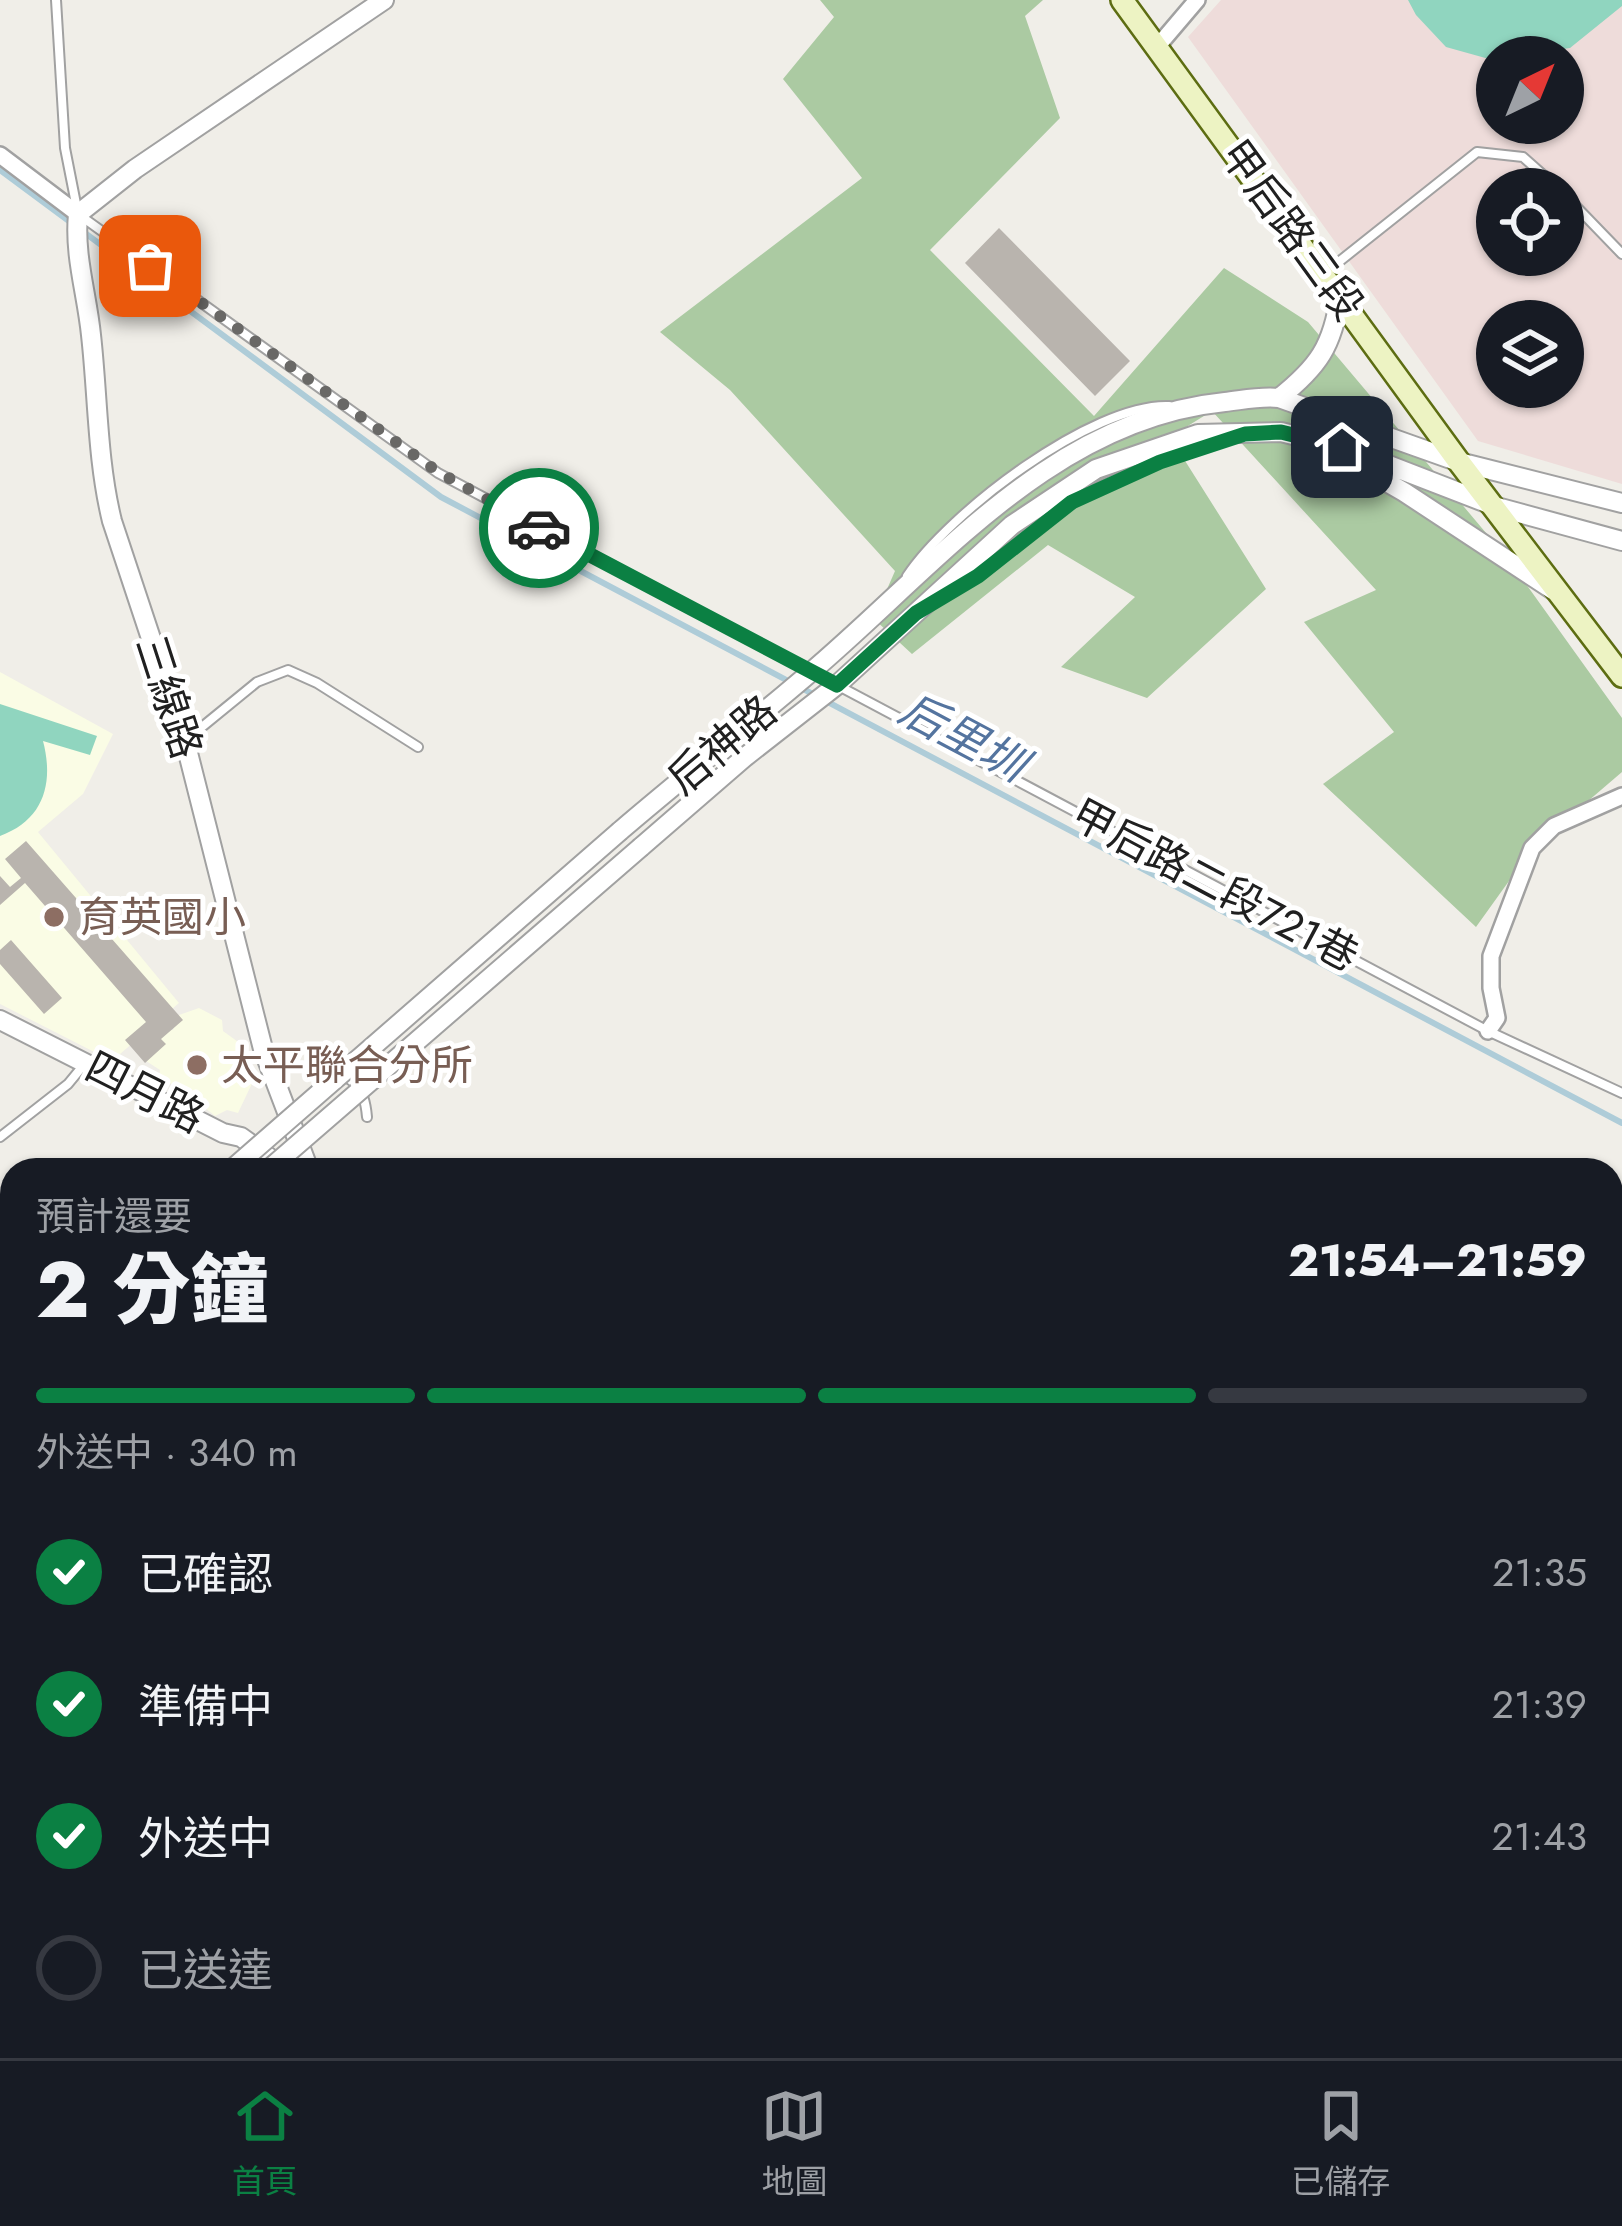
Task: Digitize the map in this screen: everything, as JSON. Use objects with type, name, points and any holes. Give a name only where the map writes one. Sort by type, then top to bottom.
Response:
[{"type":"main road","name":"甲后路三段","points":[[1122,0],[1622,676]]},
{"type":"street","points":[[0,155],[78,214],[135,169],[384,0]]},
{"type":"street","points":[[1157,47],[1197,0]]},
{"type":"street","name":"三線路","points":[[78,214],[78,257],[91,329],[103,483],[185,741],[263,1049],[304,1158]]},
{"type":"street","points":[[1279,398],[1312,372],[1336,323],[1340,295]]},
{"type":"street","name":"后神路","points":[[245,1158],[620,831],[812,671],[995,506],[1075,450],[1157,414],[1262,396],[1459,461],[1622,503]]},
{"type":"street","name":"后神路","points":[[282,1158],[745,757],[837,685],[1012,525],[1096,470],[1198,434],[1281,432],[1342,447],[1497,507],[1622,541]]},
{"type":"street","points":[[1312,440],[1404,492],[1561,595]]},
{"type":"street","points":[[1488,1031],[1497,1018],[1491,956],[1532,848],[1553,826],[1622,796]]},
{"type":"street","name":"四月路","points":[[0,1020],[241,1137],[270,1158]]},
{"type":"lane","points":[[56,0],[64,148],[78,214]]},
{"type":"lane","points":[[1325,273],[1477,152],[1523,157],[1535,168]]},
{"type":"lane","name":"甲后路二段721巷","points":[[78,214],[438,472],[1488,1031],[1622,1094]]},
{"type":"lane","points":[[1584,215],[1622,254]]},
{"type":"lane","points":[[185,741],[256,682],[288,670],[418,747]]},
{"type":"lane","points":[[0,1137],[68,1084],[87,1061]]},
{"type":"lane","points":[[321,1067],[352,1079],[365,1095],[367,1117]]},
{"type":"shaded area","points":[[1221,0],[1622,0],[1622,484],[1478,441],[1188,37]]},
{"type":"shaded area","name":"育英國小","points":[[0,672],[113,734],[83,794],[38,832],[179,1003],[112,1061],[0,1004]]},
{"type":"shaded area","name":"太平聯合分所","points":[[199,1008],[222,1020],[223,1031],[241,1044],[241,1070],[256,1075],[238,1113],[227,1110],[215,1116],[182,1089],[159,1078],[160,1070],[146,1061],[157,1030],[173,1030],[179,1015]]},
{"type":"green space","points":[[820,0],[1043,0],[1025,16],[1060,118],[930,250],[1094,416],[1224,268],[1308,322],[1508,559],[1622,718],[1622,772],[1532,849],[1476,927],[1323,784],[1394,732],[1304,622],[1376,590],[1212,411],[1170,437],[1266,589],[1147,698],[1061,667],[1135,597],[1048,545],[912,654],[874,619],[895,571],[730,390],[660,332],[862,178],[783,79],[834,17]]},
{"type":"green space","points":[[1408,0],[1622,0],[1622,6],[1584,37],[1476,36],[1476,55],[1446,47]]},
{"type":"green space","points":[[0,704],[97,736],[90,755],[43,741],[47,771],[42,798],[27,820],[0,836]]},
{"type":"building","points":[[999,228],[1130,361],[1095,396],[965,263]]},
{"type":"building","points":[[26,841],[183,1020],[161,1039],[166,1044],[145,1063],[125,1040],[146,1022],[25,883],[0,905],[0,876],[10,887],[21,878],[5,859]]},
{"type":"building","points":[[11,940],[62,998],[44,1014],[0,964],[0,950]]},
{"type":"waterway","name":"后里圳","points":[[0,170],[441,497],[1622,1123]]},
{"type":"way so far","points":[[150,266],[438,472],[539,528]]},
{"type":"place","name":"育英國小","points":[[54,917]]},
{"type":"place","name":"太平聯合分所","points":[[197,1065]]},
{"type":"route","points":[[539,528],[837,685],[916,613],[978,576],[1072,502],[1160,462],[1245,434],[1281,432],[1342,447]]}]
